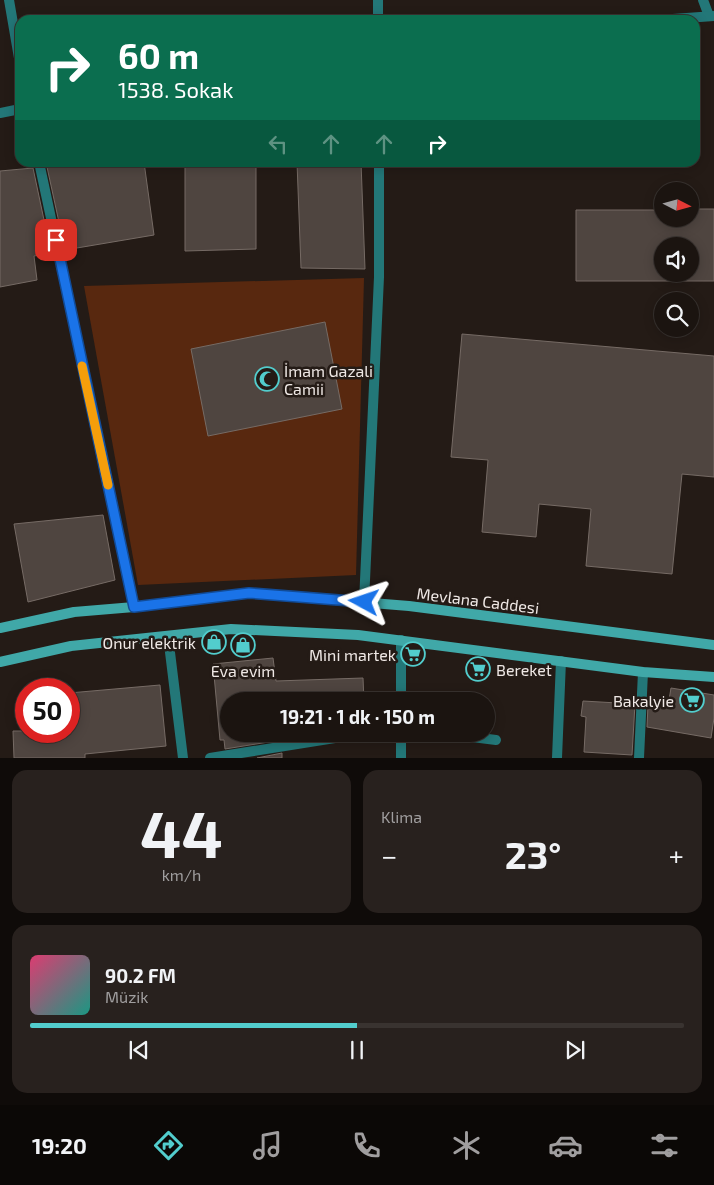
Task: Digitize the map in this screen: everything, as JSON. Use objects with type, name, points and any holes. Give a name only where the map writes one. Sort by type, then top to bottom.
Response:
[{"type":"main road","name":"Mevlana Caddesi","points":[[0,628],[74,612],[134,607],[249,593],[410,606],[714,645]]},
{"type":"main road","points":[[0,662],[71,646],[231,628],[358,634],[643,672],[714,677]]},
{"type":"street","points":[[9,0],[15,35]]},
{"type":"street","points":[[378,0],[378,15]]},
{"type":"street","points":[[703,0],[711,16]]},
{"type":"street","points":[[0,113],[15,110]]},
{"type":"street","points":[[40,167],[134,607]]},
{"type":"street","points":[[364,602],[379,278],[379,167]]},
{"type":"street","points":[[168,636],[183,758]]},
{"type":"street","points":[[401,640],[401,692]]},
{"type":"street","points":[[557,758],[561,661]]},
{"type":"street","points":[[639,758],[643,672]]},
{"type":"street","points":[[210,758],[310,742]]},
{"type":"street","points":[[401,742],[401,758]]},
{"type":"shaded area","points":[[364,278],[356,575],[138,585],[84,286]]},
{"type":"building","points":[[47,167],[145,167],[154,235],[65,250]]},
{"type":"building","points":[[185,167],[256,167],[256,249],[185,251]]},
{"type":"building","points":[[297,167],[361,167],[365,269],[301,268]]},
{"type":"building","points":[[33,168],[51,253],[34,256],[37,280],[0,287],[0,171]]},
{"type":"building","points":[[699,209],[714,209],[714,281],[699,281],[699,237],[654,237],[654,281],[576,281],[576,210],[654,210],[654,228],[699,228]]},
{"type":"building","name":"İmam Gazali Camii","points":[[325,322],[342,409],[208,436],[191,349]]},
{"type":"building","points":[[462,334],[714,356],[714,477],[682,474],[672,574],[586,566],[591,509],[539,504],[536,537],[482,532],[488,460],[451,457]]},
{"type":"building","points":[[103,515],[115,580],[28,602],[14,524]]},
{"type":"building","points":[[273,658],[276,681],[363,678],[364,692],[220,692],[220,740],[213,664]]},
{"type":"building","points":[[160,685],[166,746],[85,754],[85,758],[14,758],[13,731],[15,731],[15,743],[80,743],[80,692]]},
{"type":"building","points":[[671,688],[714,695],[714,718],[711,738],[647,727],[648,705],[668,706]]},
{"type":"building","points":[[583,701],[635,704],[632,755],[584,752],[586,717],[581,716]]},
{"type":"building","points":[[224,742],[269,742],[225,749]]},
{"type":"building","points":[[282,753],[282,758],[257,758]]},
{"type":"slow traffic","points":[[82,366],[108,485]]},
{"type":"place","name":"İmam Gazali Camii","points":[[267,379]]},
{"type":"place","name":"Onur elektrik","points":[[214,642]]},
{"type":"place","name":"Eva evim","points":[[243,645]]},
{"type":"place","name":"Mini martek","points":[[413,654]]},
{"type":"place","name":"Bereket","points":[[478,669]]},
{"type":"place","name":"Bakalyie","points":[[692,700]]},
{"type":"route","points":[[56,240],[134,607],[249,593],[364,602]]}]
